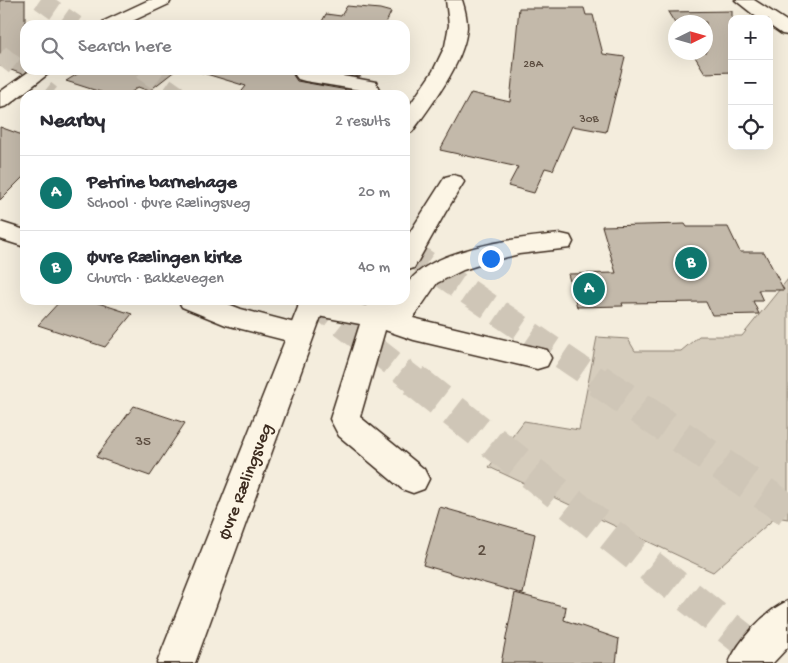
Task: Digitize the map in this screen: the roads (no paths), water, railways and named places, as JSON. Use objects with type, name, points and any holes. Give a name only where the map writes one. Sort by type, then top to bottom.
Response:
[{"type":"main road","points":[[121,20],[163,0]]},
{"type":"main road","points":[[410,118],[442,70],[454,45],[458,20],[454,0]]},
{"type":"main road","points":[[743,0],[788,30]]},
{"type":"main road","points":[[0,102],[36,75]]},
{"type":"main road","points":[[306,76],[369,86],[370,90]]},
{"type":"main road","points":[[410,253],[433,212],[453,182]]},
{"type":"main road","points":[[0,230],[20,237]]},
{"type":"main road","points":[[410,292],[428,277],[454,264],[483,254],[519,246],[561,242]]},
{"type":"main road","points":[[204,305],[236,318],[308,313],[384,313],[414,330],[537,358]]},
{"type":"main road","points":[[394,305],[384,313],[372,333],[362,366],[348,400],[345,419],[350,427],[413,479]]},
{"type":"main road","name":"Øvre Rælingsveg","points":[[176,663],[308,313]]},
{"type":"main road","points":[[748,663],[788,619]]},
{"type":"tunnel","points":[[40,0],[69,20]]},
{"type":"tunnel","points":[[0,54],[20,70]]},
{"type":"tunnel","points":[[26,75],[45,90]]},
{"type":"tunnel","points":[[149,75],[171,90]]},
{"type":"tunnel","points":[[410,252],[599,381]]},
{"type":"tunnel","points":[[318,305],[415,381]]},
{"type":"tunnel","points":[[414,380],[773,663]]},
{"type":"tunnel","points":[[598,380],[788,510]]},
{"type":"place","name":"Øvre Rælingen kirke","points":[[691,263]]},
{"type":"place","name":"Petrine barnehage","points":[[589,289]]}]
